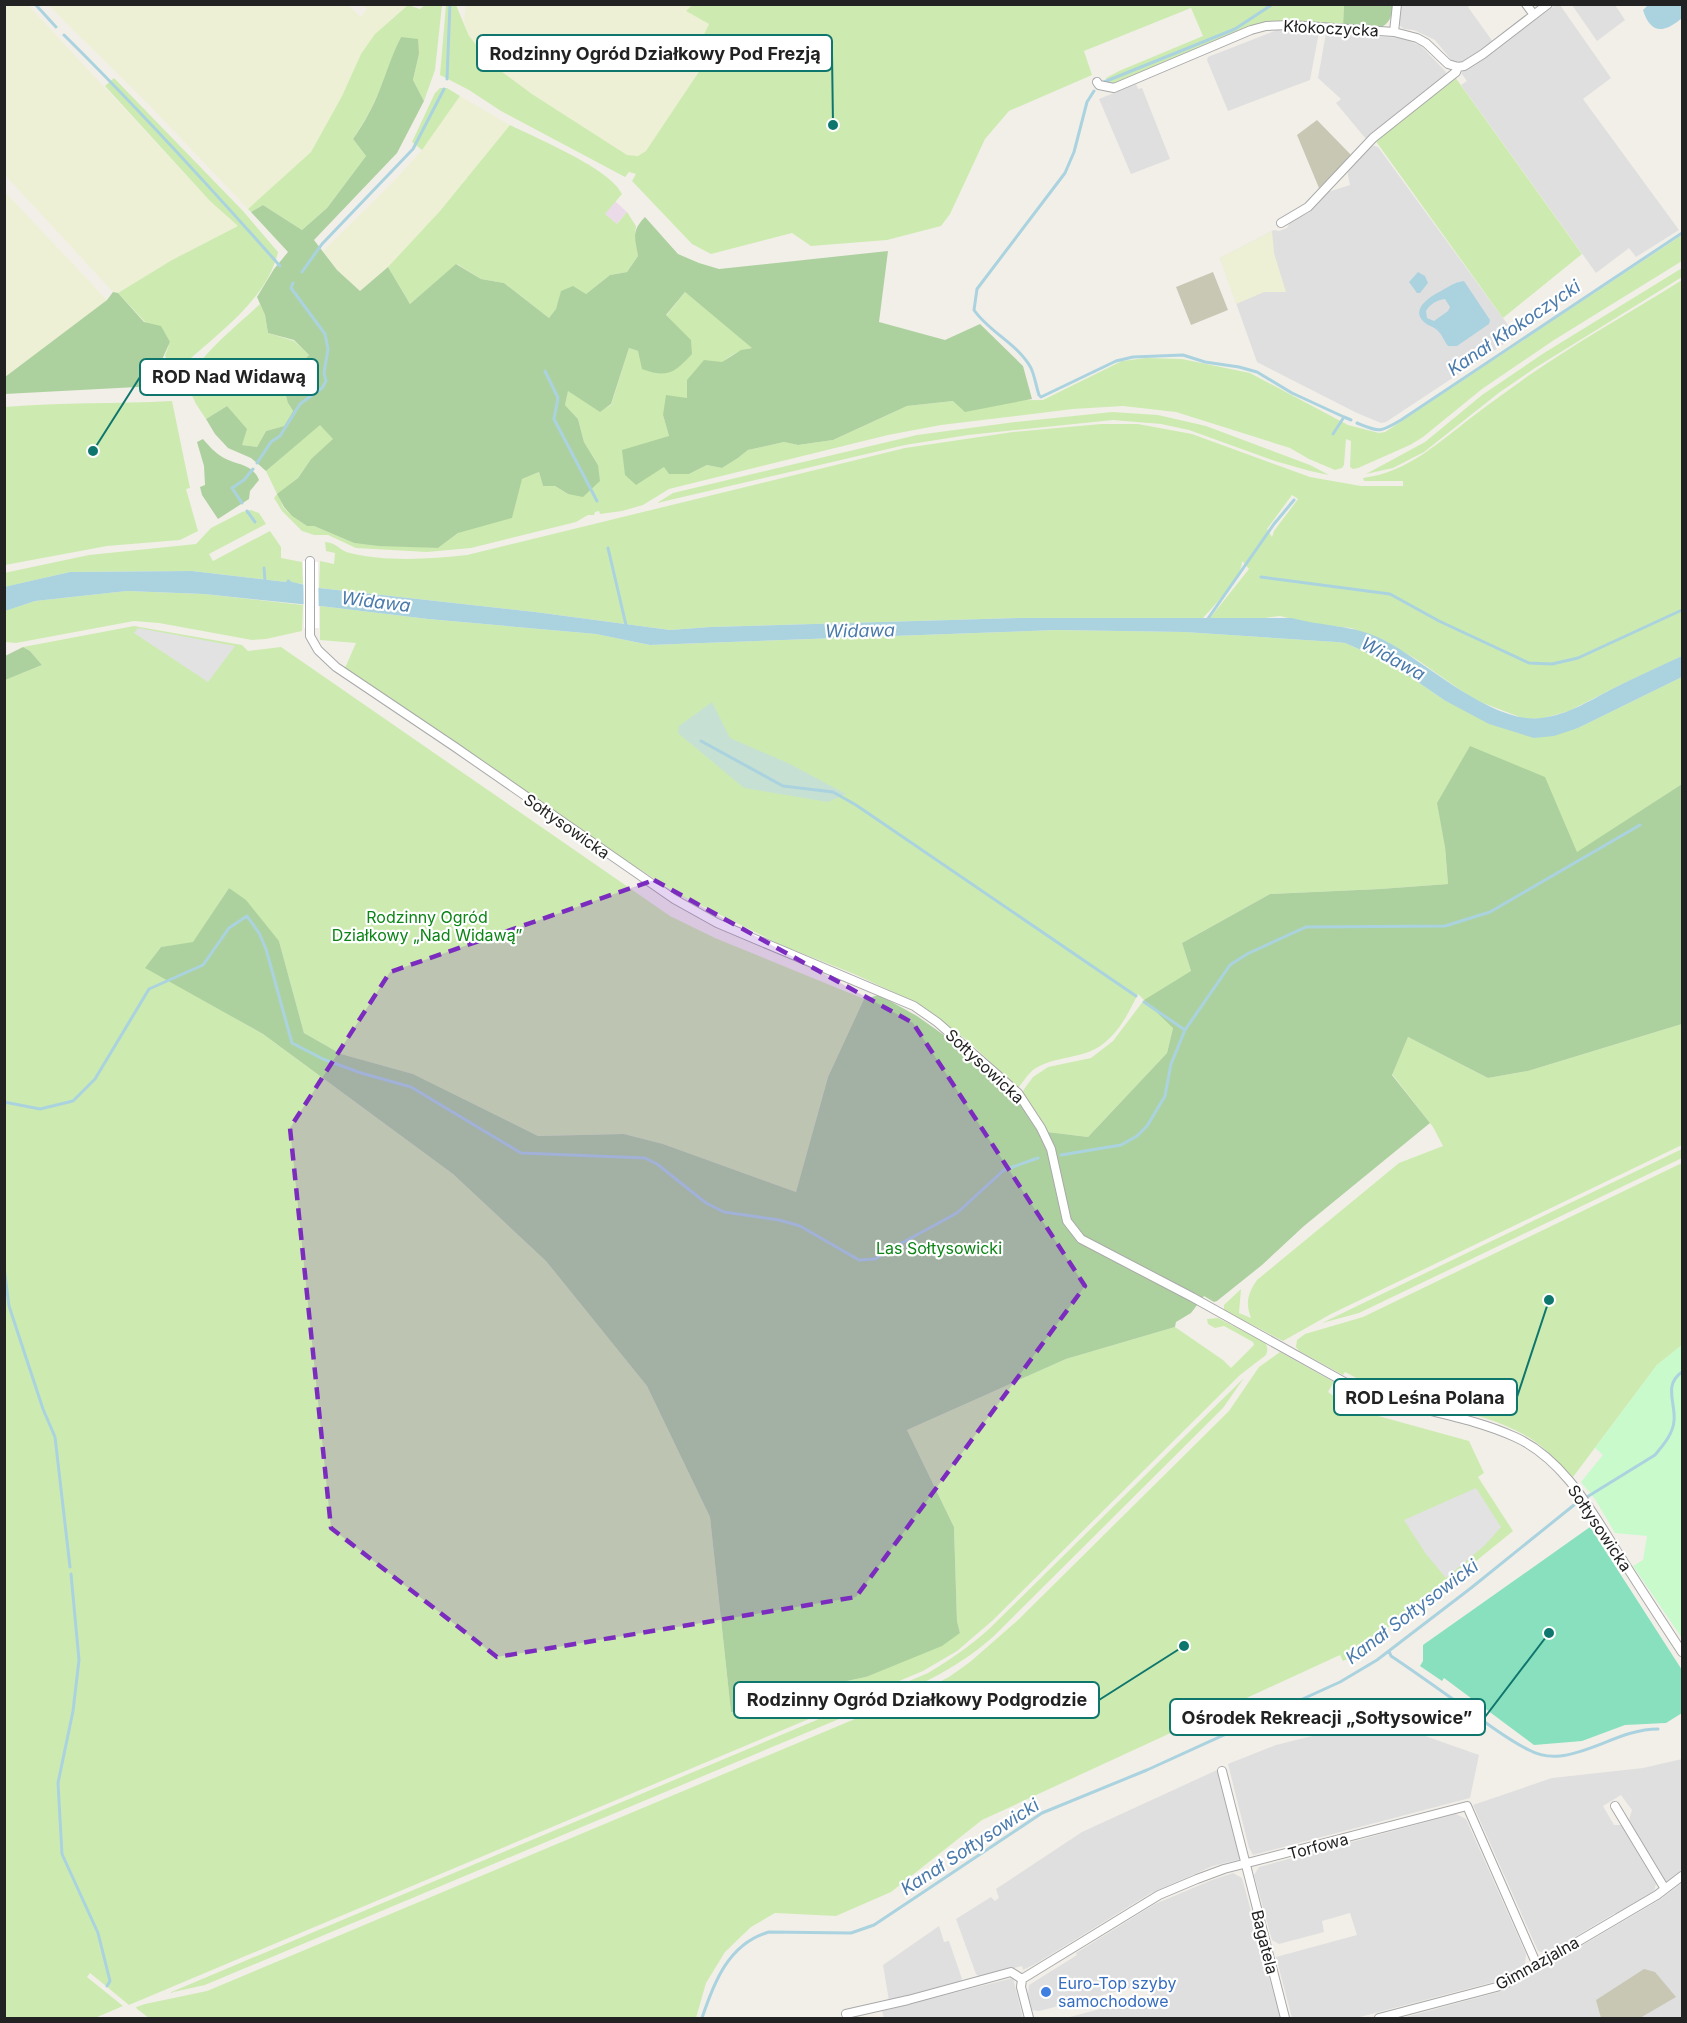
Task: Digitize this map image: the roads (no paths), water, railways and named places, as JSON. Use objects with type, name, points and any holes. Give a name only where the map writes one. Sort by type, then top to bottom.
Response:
[{"type":"street","points":[[1394,32],[1397,4]]},
{"type":"street","points":[[1526,4],[1534,15]]},
{"type":"street","points":[[1281,223],[1308,207],[1373,138],[1456,72],[1458,67],[1470,63],[1548,4]]},
{"type":"street","name":"Kłokoczycka","points":[[1097,82],[1099,85],[1114,88],[1251,30],[1266,26],[1290,25],[1394,32],[1417,38],[1448,63],[1458,67]]},
{"type":"street","name":"Sołtysowicka","points":[[310,561],[310,636],[318,650],[336,668],[455,747],[674,899],[717,923],[914,1006],[937,1022],[1018,1093],[1032,1113],[1051,1149],[1067,1221],[1081,1239],[1192,1297],[1357,1389],[1377,1397],[1487,1426],[1517,1438],[1548,1460],[1577,1490],[1683,1652]]},
{"type":"street","name":"Bagatela","points":[[1222,1771],[1285,2019]]},
{"type":"street","name":"Torfowa","points":[[1022,1979],[1159,1895],[1224,1869],[1467,1806],[1537,1965]]},
{"type":"street","points":[[1615,1806],[1665,1889]]},
{"type":"street","name":"Gimnazjalna","points":[[1379,2019],[1504,1985],[1683,1876]]},
{"type":"street","points":[[846,2014],[1011,1972],[1022,1979],[1021,1987],[1029,2019]]},
{"type":"water","points":[[1649,4],[1682,5],[1682,18],[1664,29],[1654,27],[1646,18],[1643,10]]},
{"type":"water","points":[[1418,272],[1425,276],[1428,283],[1420,293],[1417,293],[1409,282]]},
{"type":"water","points":[[1464,281],[1490,320],[1489,324],[1457,346],[1448,346],[1439,332],[1420,318],[1419,313],[1422,305],[1433,295]],"holes":[[[1445,299],[1450,307],[1434,321],[1427,318],[1426,311],[1437,301]]]},
{"type":"water","name":"Widawa","points":[[192,571],[286,582],[288,579],[319,588],[535,612],[670,630],[1020,618],[1292,618],[1349,628],[1384,640],[1481,702],[1502,712],[1522,717],[1541,718],[1571,710],[1682,656],[1682,677],[1578,728],[1554,736],[1534,738],[1489,724],[1444,700],[1389,662],[1345,643],[1336,642],[1184,632],[1056,630],[650,645],[596,634],[428,619],[204,594],[127,591],[35,601],[5,611],[4,587],[70,572]]},
{"type":"waterway","points":[[35,4],[56,27]]},
{"type":"waterway","points":[[447,79],[450,4]]},
{"type":"waterway","points":[[1104,82],[1235,29],[1273,4]]},
{"type":"waterway","points":[[64,35],[120,91],[280,266]]},
{"type":"waterway","points":[[302,272],[322,244],[413,149],[444,89]]},
{"type":"waterway","points":[[1094,91],[1087,102],[1074,152],[1065,173],[977,289],[974,310],[987,325],[1019,352],[1031,368],[1039,395],[1041,397],[1116,361],[1133,357],[1183,355],[1205,362],[1257,372],[1292,393],[1344,417]]},
{"type":"waterway","name":"Kanał Kłokoczycki","points":[[1357,423],[1379,430],[1401,420],[1682,233]]},
{"type":"waterway","points":[[257,463],[271,442],[280,436],[300,404],[322,388],[326,381],[324,373],[328,349],[325,334],[291,288],[293,283]]},
{"type":"waterway","points":[[545,371],[558,398],[554,419],[597,501]]},
{"type":"waterway","name":"Kanał Kłokoczycki","points":[[1333,434],[1344,417],[1351,420]]},
{"type":"waterway","points":[[242,503],[232,488],[244,480],[253,469]]},
{"type":"waterway","name":"Kanał Kłokoczycki","points":[[1207,620],[1274,524],[1294,500]]},
{"type":"waterway","points":[[247,511],[255,522]]},
{"type":"waterway","points":[[608,548],[626,625]]},
{"type":"waterway","points":[[264,568],[265,581]]},
{"type":"waterway","points":[[1261,577],[1390,594],[1439,621],[1529,663],[1552,664],[1578,658],[1682,610]]},
{"type":"waterway","points":[[701,741],[783,786],[833,792],[856,805],[1136,996]]},
{"type":"waterway","points":[[1061,1155],[1121,1145],[1137,1136],[1147,1126],[1165,1096],[1171,1064],[1185,1030],[1230,965],[1247,954],[1306,927],[1445,926],[1490,912],[1640,825]]},
{"type":"waterway","points":[[4,1102],[40,1109],[73,1101],[95,1079],[149,989],[203,965],[229,928],[247,916],[259,933],[266,949],[292,1043],[323,1059],[361,1073],[411,1087],[521,1153],[645,1158],[657,1164],[706,1203],[724,1212],[779,1220],[800,1226],[859,1260],[875,1259],[957,1213],[1004,1170],[1038,1158]]},
{"type":"waterway","points":[[1144,1002],[1185,1030]]},
{"type":"waterway","points":[[4,1267],[9,1306],[43,1409],[55,1437],[70,1567]]},
{"type":"waterway","name":"Kanał Sołtysowicki","points":[[702,2018],[725,1966],[743,1945],[755,1937],[769,1932],[851,1933],[874,1925],[1042,1813],[1147,1770],[1340,1682],[1377,1660],[1574,1505],[1655,1455],[1672,1430],[1674,1421],[1672,1388],[1676,1377],[1682,1372]]},
{"type":"waterway","points":[[71,1574],[79,1660],[73,1711],[58,1783],[62,1854],[98,1933],[110,1981],[107,1986]]},
{"type":"waterway","points":[[1389,1651],[1391,1656],[1499,1732],[1533,1752],[1548,1756],[1573,1754],[1621,1736],[1658,1729]]},
{"type":"place","name":"Rodzinny Ogród Działkowy Pod Frezją","points":[[833,125]]},
{"type":"place","name":"ROD Nad Widawą","points":[[93,451]]},
{"type":"place","name":"ROD Leśna Polana","points":[[1549,1300]]},
{"type":"place","name":"Ośrodek Rekreacji „Sołtysowice”","points":[[1549,1633]]},
{"type":"place","name":"Rodzinny Ogród Działkowy Podgrodzie","points":[[1184,1646]]},
{"type":"place","name":"Euro-Top szyby samochodowe","points":[[1046,1992]]},
{"type":"park label","name":"Rodzinny Ogród Działkowy „Nad Widawą”","points":[[427,926]]},
{"type":"park label","name":"Las Sołtysowicki","points":[[939,1248]]}]
